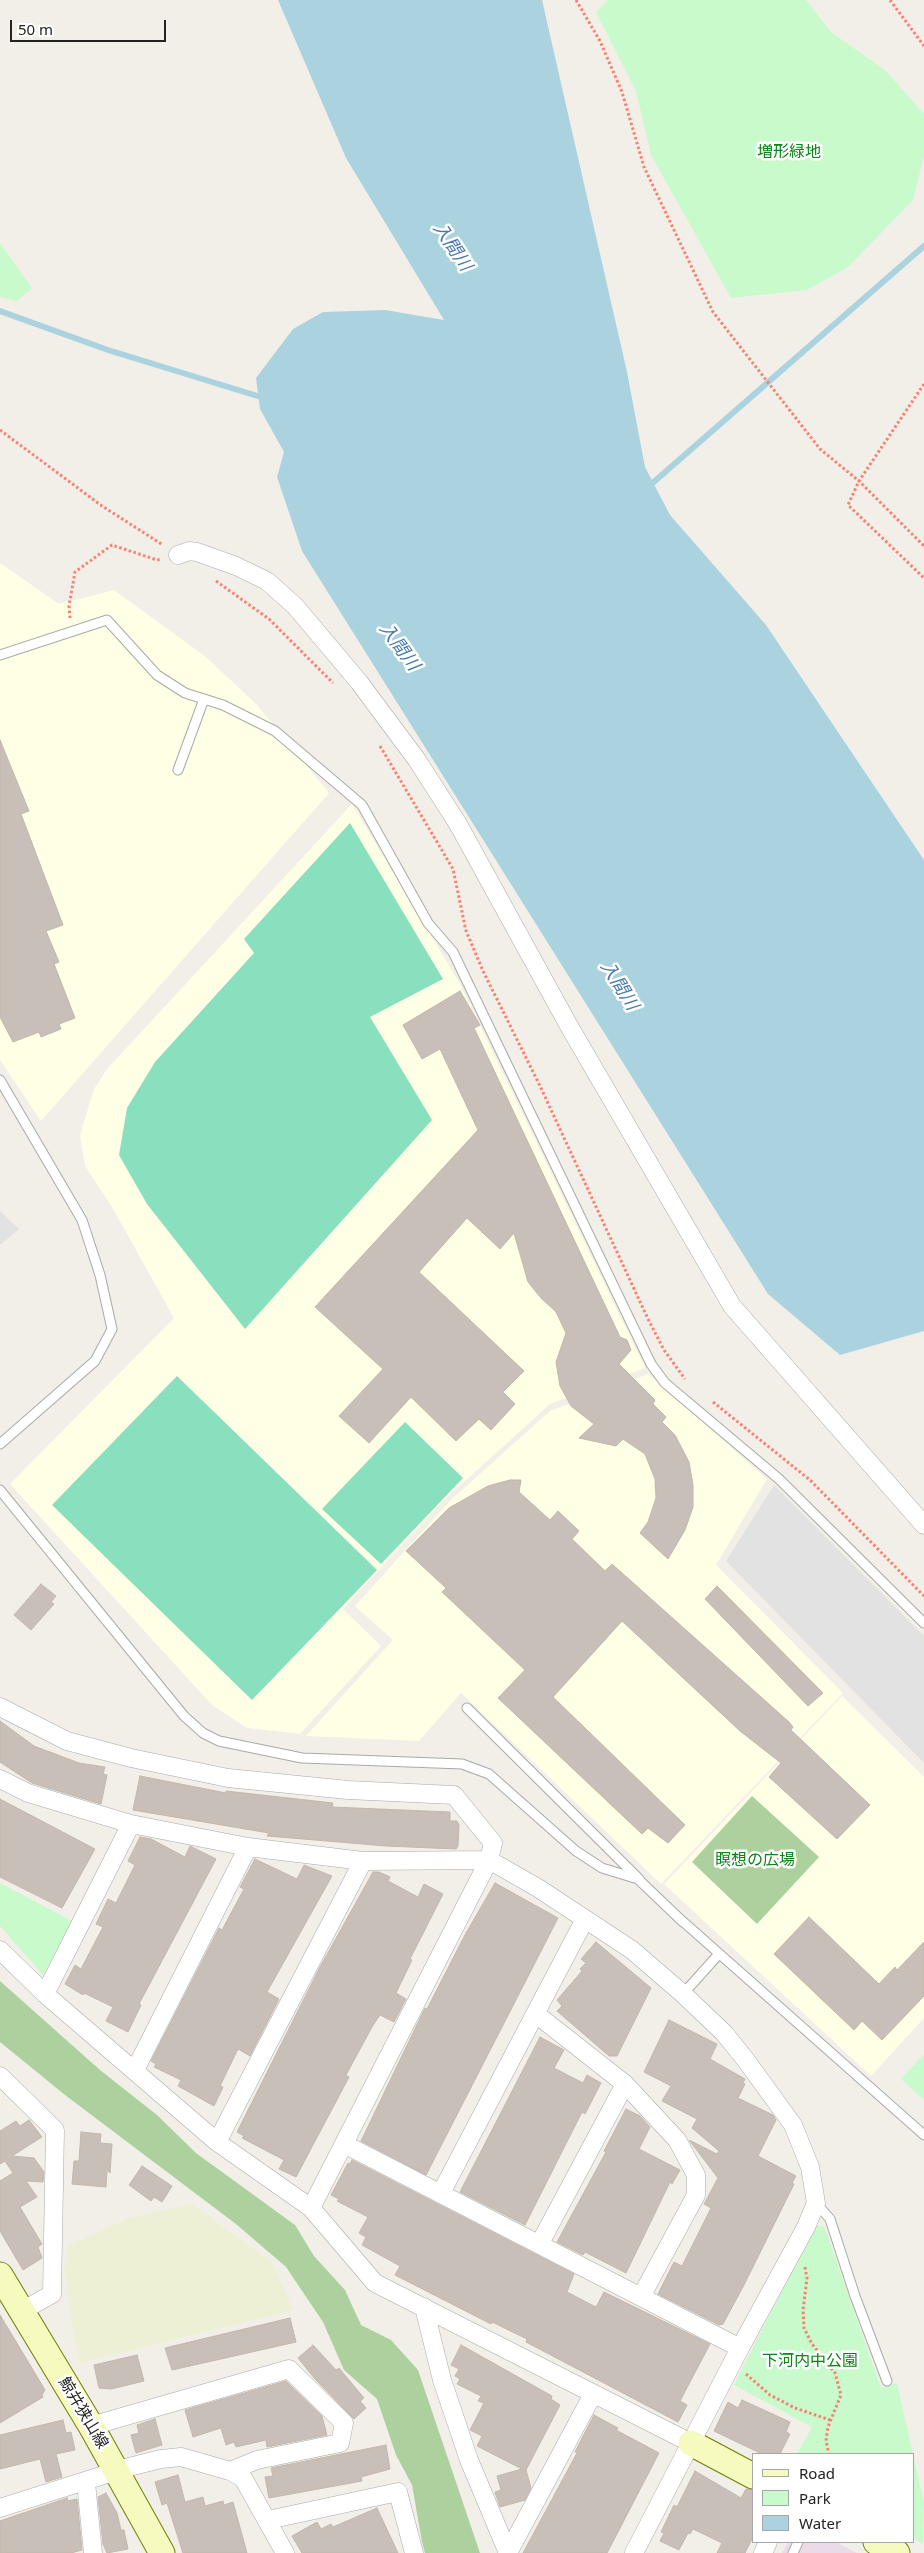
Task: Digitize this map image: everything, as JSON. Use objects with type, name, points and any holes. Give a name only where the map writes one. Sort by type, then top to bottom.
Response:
[{"type":"main road","name":"鯨井狭山線","points":[[0,2275],[91,2426],[162,2553]]},
{"type":"main road","points":[[691,2443],[752,2475]]},
{"type":"street","points":[[178,555],[197,552],[236,566],[267,581],[294,606],[359,682],[417,760],[458,824],[569,1026],[732,1306],[924,1525]]},
{"type":"street","points":[[0,1707],[67,1741],[131,1758],[228,1778],[348,1790],[454,1795],[493,1843],[489,1860],[311,2208]]},
{"type":"street","points":[[0,1779],[28,1793],[131,1824],[248,1847],[363,1861],[489,1860],[538,1888],[632,1950],[683,1994],[724,2034],[745,2059],[793,2125],[810,2167],[816,2203],[790,2257],[691,2443],[640,2551]]},
{"type":"street","points":[[45,1994],[131,1824]]},
{"type":"street","points":[[135,2070],[248,1847]]},
{"type":"street","points":[[217,2142],[363,1861]]},
{"type":"street","points":[[441,2193],[585,1919]]},
{"type":"street","points":[[0,1950],[45,1994],[217,2142],[311,2208],[375,2282],[691,2443]]},
{"type":"street","points":[[536,2014],[625,2084],[677,2140],[696,2175],[696,2195],[642,2296]]},
{"type":"street","points":[[0,2076],[55,2130],[52,2294],[22,2311]]},
{"type":"street","points":[[540,2243],[625,2084]]},
{"type":"street","points":[[344,2144],[642,2296],[737,2355]]},
{"type":"street","points":[[424,2307],[442,2380],[469,2460],[508,2553]]},
{"type":"street","points":[[91,2426],[289,2369],[344,2423],[340,2443],[257,2460],[230,2471]]},
{"type":"street","points":[[508,2553],[593,2394]]},
{"type":"street","points":[[0,2508],[86,2483],[161,2458],[182,2457],[230,2471],[244,2478],[286,2553]]},
{"type":"street","points":[[86,2483],[93,2553]]},
{"type":"street","points":[[268,2520],[398,2492],[414,2553]]},
{"type":"lane","points":[[0,655],[107,620],[157,675],[185,693],[223,705],[275,731],[362,805],[428,923],[453,952],[651,1364],[665,1383],[779,1478],[924,1623]]},
{"type":"lane","points":[[178,770],[204,699]]},
{"type":"lane","points":[[0,1080],[82,1220],[100,1275],[112,1329],[95,1361],[0,1444]]},
{"type":"lane","points":[[0,1490],[184,1716],[203,1734],[219,1741],[302,1758],[462,1764],[489,1774],[576,1851],[602,1868],[638,1879],[718,1955],[924,2135]]},
{"type":"lane","points":[[467,1708],[683,1922]]},
{"type":"lane","points":[[683,1994],[718,1955]]},
{"type":"lane","points":[[816,2203],[830,2219],[855,2296],[887,2380]]},
{"type":"path","points":[[576,0],[603,50],[622,92],[644,167],[713,312],[820,450],[859,481],[924,546]]},
{"type":"path","points":[[890,0],[924,46]]},
{"type":"path","points":[[924,384],[859,481],[848,505],[924,578]]},
{"type":"path","points":[[71,632],[69,606],[75,572],[112,545],[156,560],[178,555]]},
{"type":"path","points":[[790,2257],[806,2269],[808,2278],[804,2328],[812,2344],[835,2373],[841,2395],[830,2420],[826,2441],[829,2453]]},
{"type":"path","points":[[737,2355],[770,2394],[795,2408],[830,2420]]},
{"type":"shaded area","points":[[0,563],[59,604],[114,590],[206,657],[256,704],[329,793],[41,1121],[0,1060]]},
{"type":"shaded area","points":[[352,804],[460,984],[645,1368],[550,1404],[444,1500],[343,1609],[381,1646],[300,1734],[247,1728],[212,1705],[10,1484],[174,1318],[112,1207],[85,1166],[80,1135],[94,1089],[107,1069]]},
{"type":"shaded area","points":[[0,1211],[19,1229],[0,1245]]},
{"type":"shaded area","points":[[648,1374],[767,1479],[716,1565],[843,1693],[661,1884],[461,1693],[419,1741],[306,1736],[393,1640],[355,1606],[452,1499],[550,1411]]},
{"type":"shaded area","points":[[774,1485],[924,1636],[924,1763],[726,1561]]},
{"type":"shaded area","points":[[842,1696],[924,1777],[924,2018],[871,2076],[664,1884]]},
{"type":"shaded area","points":[[192,2204],[272,2262],[293,2310],[79,2363],[71,2321],[64,2263],[68,2262],[66,2247],[128,2218]]},
{"type":"shaded area","points":[[787,2543],[838,2543],[857,2553],[782,2553]]},
{"type":"green space","name":"増形緑地","points":[[608,0],[806,0],[831,32],[886,71],[924,114],[924,156],[913,200],[848,267],[807,290],[731,298],[651,155],[636,91],[596,12]]},
{"type":"green space","points":[[0,243],[32,288],[17,301],[0,297]]},
{"type":"green space","points":[[350,823],[443,979],[370,1017],[432,1120],[245,1329],[147,1204],[119,1155],[127,1108],[155,1062],[254,953],[244,939]]},
{"type":"green space","points":[[177,1376],[377,1570],[252,1700],[52,1505]]},
{"type":"green space","points":[[405,1422],[463,1478],[381,1564],[322,1509]]},
{"type":"green space","name":"瞑想の広場","points":[[752,1796],[819,1857],[757,1924],[692,1862]]},
{"type":"green space","points":[[0,1883],[72,1921],[43,1975],[0,1926]]},
{"type":"green space","points":[[0,1981],[100,2070],[157,2115],[196,2153],[295,2225],[314,2256],[345,2290],[361,2325],[391,2340],[418,2370],[480,2553],[425,2553],[412,2485],[396,2455],[377,2399],[344,2370],[323,2322],[286,2267],[236,2224],[65,2095],[0,2042]]},
{"type":"green space","points":[[924,2054],[924,2100],[901,2079]]},
{"type":"green space","name":"下河内中公園","points":[[815,2226],[824,2226],[881,2388],[897,2383],[913,2453],[798,2453],[812,2427],[734,2385]]},
{"type":"green space","points":[[914,2458],[924,2503],[923,2544],[914,2539]]},
{"type":"water","name":"入間川","points":[[278,0],[542,0],[627,372],[645,467],[670,515],[766,625],[924,860],[924,1331],[840,1355],[768,1294],[302,551],[277,477],[284,452],[260,409],[256,378],[293,329],[323,312],[385,310],[444,320],[346,158]]},
{"type":"building","points":[[0,740],[29,811],[21,814],[63,925],[46,931],[59,962],[54,964],[75,1018],[59,1024],[61,1029],[41,1037],[39,1032],[13,1042],[0,1017]]},
{"type":"building","points":[[460,991],[480,1025],[474,1028],[620,1337],[627,1340],[631,1350],[619,1364],[655,1400],[653,1404],[666,1417],[662,1422],[675,1435],[689,1462],[693,1485],[693,1507],[685,1530],[668,1559],[640,1533],[648,1522],[656,1498],[655,1479],[645,1454],[623,1439],[616,1446],[579,1438],[594,1424],[571,1406],[560,1386],[556,1362],[566,1333],[556,1312],[528,1282],[514,1233],[500,1249],[467,1218],[419,1272],[524,1371],[503,1392],[515,1404],[491,1430],[479,1419],[456,1441],[411,1397],[369,1443],[339,1416],[383,1369],[315,1307],[478,1130],[440,1049],[422,1059],[403,1025]]},
{"type":"building","points":[[510,1480],[521,1480],[519,1492],[550,1520],[558,1511],[579,1531],[572,1539],[605,1571],[612,1564],[789,1722],[793,1727],[791,1730],[870,1805],[837,1839],[769,1777],[781,1763],[740,1731],[622,1621],[553,1697],[685,1825],[668,1843],[648,1828],[642,1834],[498,1698],[525,1670],[442,1592],[446,1588],[406,1551],[449,1508],[488,1486]]},
{"type":"building","points":[[41,1584],[56,1596],[51,1602],[54,1604],[31,1630],[14,1615]]},
{"type":"building","points":[[717,1586],[823,1693],[808,1706],[705,1599]]},
{"type":"building","points":[[0,1721],[34,1746],[79,1763],[105,1767],[103,1774],[107,1775],[101,1804],[32,1783],[0,1762]]},
{"type":"building","points":[[140,1776],[226,1793],[226,1791],[333,1803],[332,1807],[450,1812],[450,1821],[457,1821],[459,1825],[458,1846],[456,1849],[386,1846],[267,1836],[269,1833],[133,1810]]},
{"type":"building","points":[[0,1799],[95,1849],[62,1908],[0,1877]]},
{"type":"building","points":[[140,1837],[151,1839],[185,1857],[190,1846],[216,1859],[139,2004],[141,2005],[128,2032],[106,2021],[113,2007],[84,1993],[83,1995],[65,1984],[75,1965],[81,1969],[103,1927],[96,1924],[108,1899],[116,1903],[135,1865],[128,1861]]},
{"type":"building","points":[[255,1859],[297,1879],[304,1865],[332,1876],[267,1992],[279,1999],[250,2056],[238,2049],[220,2086],[223,2087],[214,2106],[178,2086],[181,2080],[154,2067],[156,2064],[151,2061],[219,1928],[222,1930],[244,1889],[240,1887]]},
{"type":"building","points":[[373,1872],[379,1872],[390,1877],[388,1881],[418,1897],[424,1884],[443,1894],[410,1959],[412,1960],[396,1993],[406,1999],[394,2022],[380,2015],[372,2027],[346,2075],[349,2077],[296,2177],[279,2169],[284,2160],[242,2138],[244,2136],[237,2132],[320,1967]]},
{"type":"building","points":[[495,1883],[558,1918],[426,2175],[361,2141],[425,2008],[427,2009],[466,1933]]},
{"type":"building","points":[[809,1917],[879,1984],[895,1967],[897,1970],[924,1942],[924,1996],[882,2040],[862,2021],[854,2030],[774,1954]]},
{"type":"building","points":[[596,1942],[651,1988],[617,2056],[609,2056],[557,2011],[562,2006],[557,2000],[582,1971],[580,1969],[586,1963],[581,1959]]},
{"type":"building","points":[[669,2020],[717,2044],[710,2059],[745,2079],[743,2083],[745,2084],[738,2098],[773,2115],[776,2120],[758,2156],[796,2176],[792,2183],[794,2184],[744,2285],[723,2324],[719,2325],[658,2294],[674,2262],[682,2266],[711,2208],[704,2204],[718,2178],[689,2140],[717,2154],[719,2151],[692,2128],[697,2119],[662,2101],[671,2086],[644,2072]]},
{"type":"building","points":[[540,2037],[564,2050],[554,2068],[583,2083],[587,2075],[601,2083],[585,2114],[582,2112],[525,2225],[460,2192]]},
{"type":"building","points":[[626,2109],[640,2116],[650,2127],[639,2149],[680,2170],[672,2184],[670,2182],[626,2273],[585,2252],[583,2255],[557,2242],[606,2152],[604,2151]]},
{"type":"building","points":[[29,2120],[42,2137],[12,2156],[34,2158],[44,2172],[43,2182],[26,2181],[37,2197],[20,2207],[42,2244],[38,2247],[42,2258],[23,2270],[0,2231],[0,2181],[13,2173],[5,2161],[0,2164],[0,2131],[16,2121],[20,2126]]},
{"type":"building","points":[[81,2132],[101,2134],[100,2143],[112,2144],[110,2173],[107,2170],[106,2187],[72,2184],[74,2161],[79,2161]]},
{"type":"building","points":[[352,2160],[574,2274],[567,2292],[596,2307],[604,2292],[710,2344],[680,2401],[687,2405],[678,2422],[526,2342],[527,2339],[492,2322],[491,2324],[395,2275],[400,2266],[362,2245],[366,2237],[359,2233],[368,2217],[337,2201],[339,2199],[331,2195],[348,2163],[350,2164]]},
{"type":"building","points":[[142,2166],[172,2186],[162,2202],[154,2197],[151,2201],[129,2185]]},
{"type":"building","points":[[0,2315],[45,2390],[42,2395],[43,2397],[0,2423]]},
{"type":"building","points":[[290,2318],[296,2342],[172,2370],[165,2348]]},
{"type":"building","points":[[313,2345],[336,2370],[339,2368],[364,2398],[360,2401],[366,2408],[354,2419],[315,2379],[298,2358]]},
{"type":"building","points":[[461,2345],[552,2396],[551,2399],[560,2405],[526,2470],[531,2488],[525,2500],[500,2507],[495,2492],[501,2490],[497,2476],[522,2469],[477,2446],[482,2436],[470,2430],[484,2403],[478,2401],[481,2396],[457,2384],[460,2379],[455,2376],[459,2369],[451,2365]]},
{"type":"building","points":[[137,2355],[144,2381],[111,2389],[99,2388],[94,2365]]},
{"type":"building","points":[[286,2381],[322,2416],[327,2435],[267,2447],[266,2440],[236,2447],[234,2442],[226,2445],[221,2428],[193,2437],[185,2410]]},
{"type":"building","points":[[742,2400],[790,2422],[786,2432],[790,2434],[780,2453],[760,2453],[714,2431],[728,2402],[738,2408]]},
{"type":"building","points":[[594,2415],[618,2428],[616,2430],[659,2453],[607,2553],[523,2553],[577,2453],[575,2452]]},
{"type":"building","points":[[155,2419],[162,2445],[136,2453],[131,2435],[139,2433],[137,2425]]},
{"type":"building","points":[[63,2420],[66,2433],[71,2432],[75,2450],[56,2454],[62,2477],[46,2482],[40,2459],[0,2469],[0,2435]]},
{"type":"building","points":[[386,2445],[390,2469],[361,2477],[362,2481],[269,2498],[265,2477],[273,2476],[271,2468]]},
{"type":"building","points":[[695,2471],[741,2498],[746,2489],[752,2490],[752,2539],[745,2553],[717,2553],[722,2543],[693,2529],[690,2534],[688,2533],[679,2550],[660,2541],[664,2533],[661,2532],[674,2505],[677,2507]]},
{"type":"building","points":[[178,2475],[185,2502],[203,2497],[205,2506],[223,2501],[224,2505],[233,2502],[247,2553],[183,2553],[167,2503],[162,2505],[155,2482]]},
{"type":"building","points":[[106,2493],[117,2513],[121,2530],[124,2530],[128,2549],[107,2553],[103,2544],[98,2497]]},
{"type":"building","points":[[67,2498],[68,2501],[77,2499],[82,2550],[71,2553],[0,2553],[0,2521]]},
{"type":"building","points":[[377,2508],[398,2553],[302,2553],[292,2536],[317,2522],[321,2529],[331,2524],[333,2527]]},
{"type":"waterway","points":[[648,487],[924,246]]},
{"type":"waterway","points":[[0,311],[108,350],[264,398]]}]
